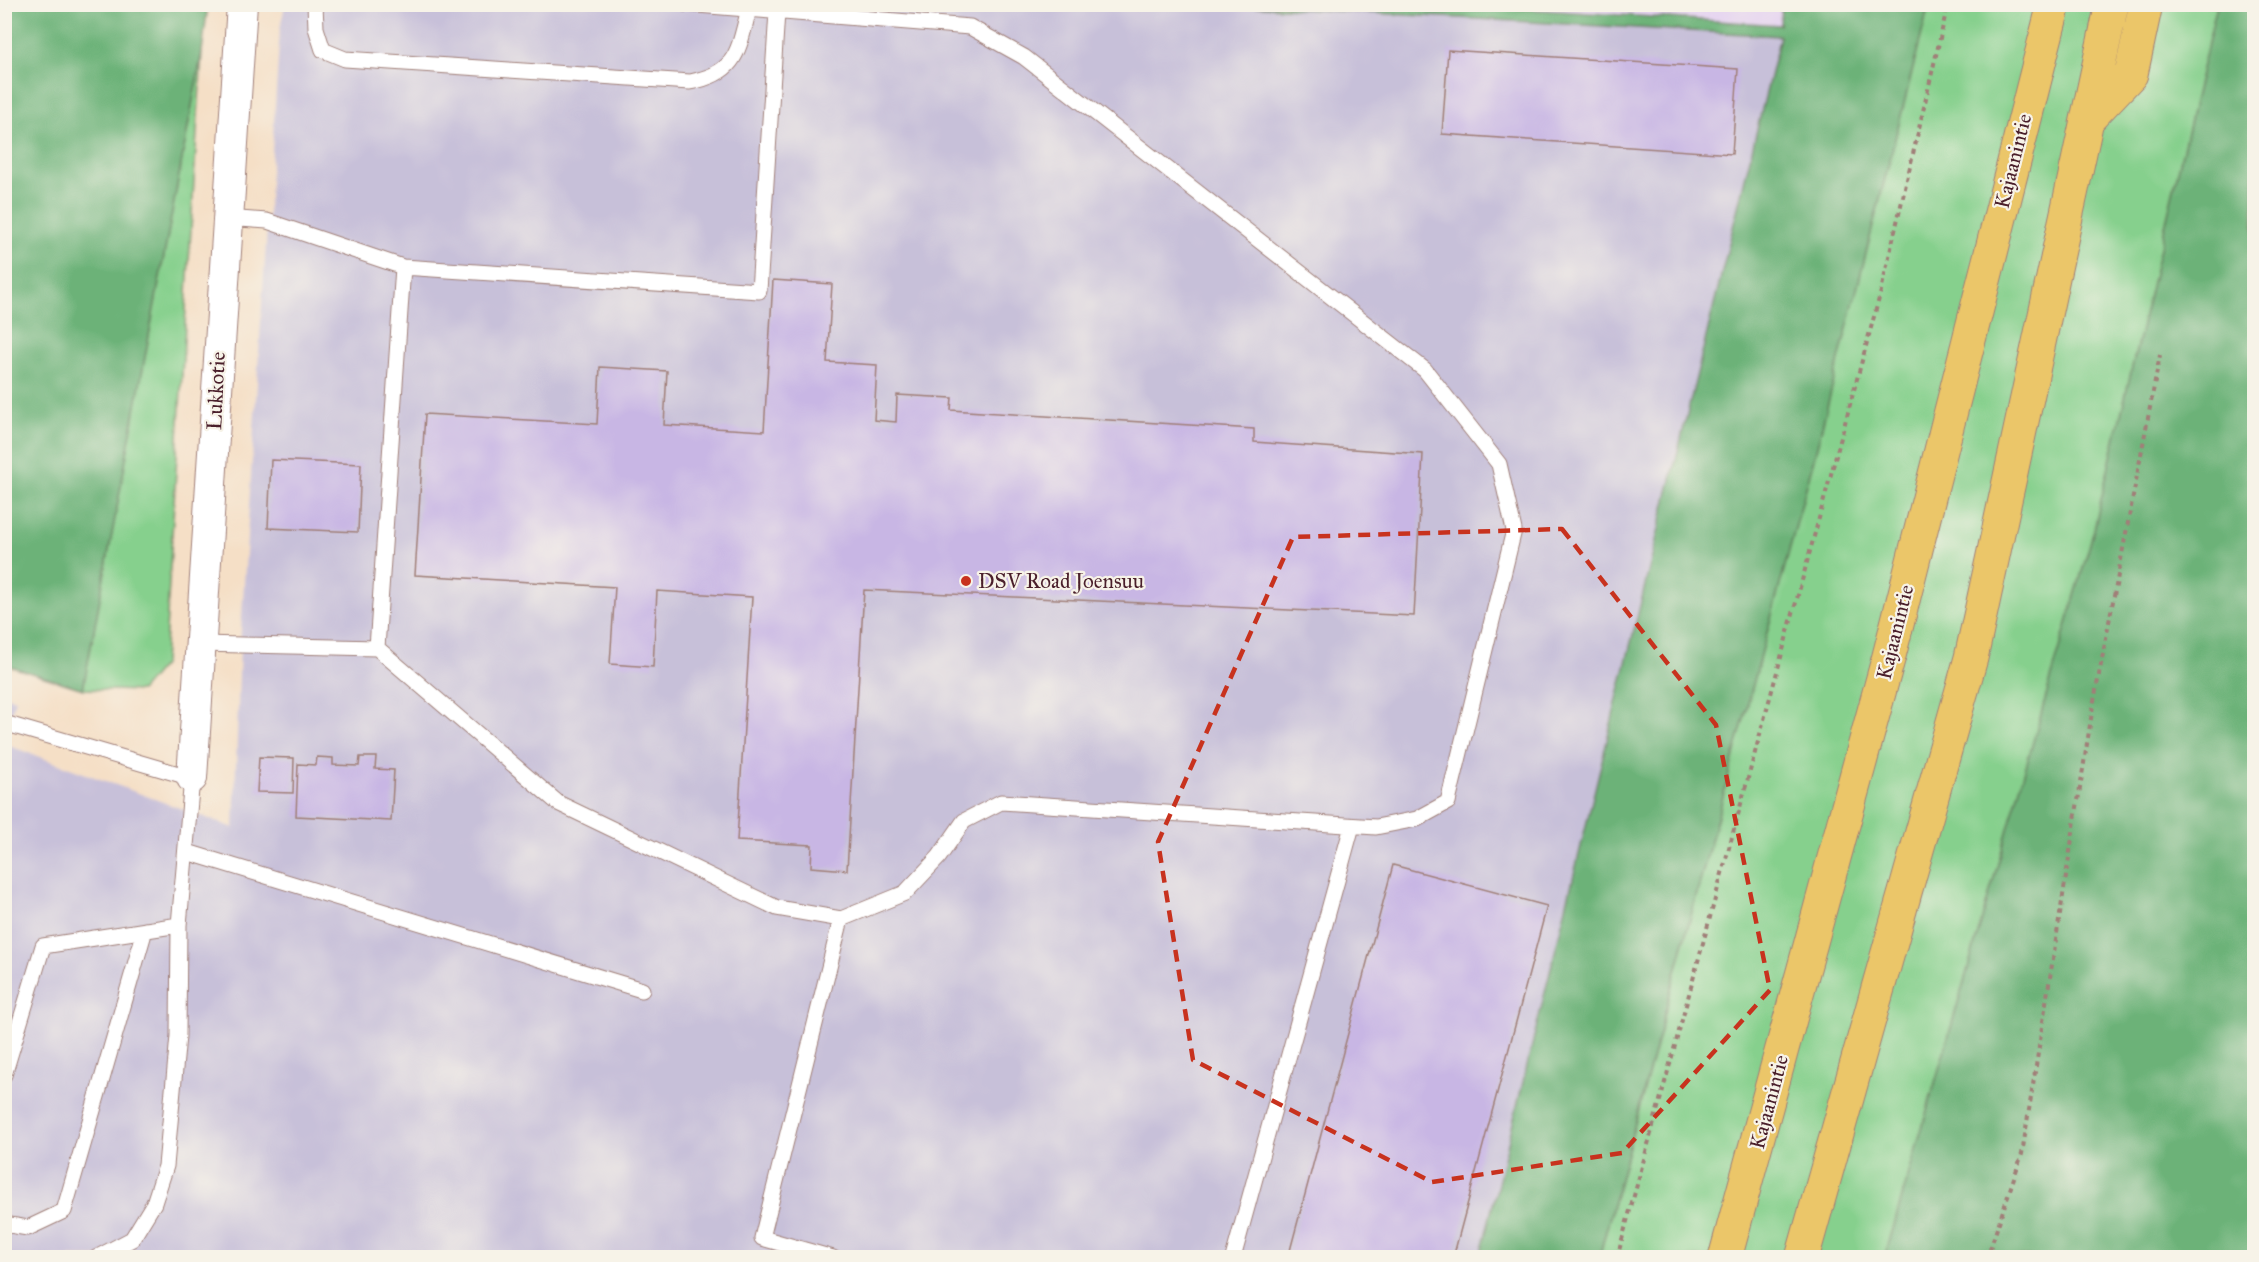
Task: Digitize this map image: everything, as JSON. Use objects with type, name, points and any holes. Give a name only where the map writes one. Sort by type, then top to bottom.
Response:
[{"type":"highway","points":[[2039,56],[2045,4]]},
{"type":"highway","name":"Kajaanintie","points":[[1725,1257],[1889,656],[2054,4]]},
{"type":"highway","points":[[1802,1257],[1971,658],[2112,4]]},
{"type":"highway","points":[[2088,119],[2131,74],[2146,4]]},
{"type":"street","name":"Lukkotie","points":[[192,778],[242,4]]},
{"type":"lane","points":[[315,4],[316,28],[323,50],[345,59],[690,82],[707,79],[722,72],[736,58],[749,9]]},
{"type":"lane","points":[[201,644],[377,648],[558,803],[777,908],[841,919],[905,893],[939,858],[964,821],[1001,802],[1376,827],[1417,819],[1448,802],[1514,530],[1499,464],[1425,370],[1024,57],[970,27],[685,4]]},
{"type":"lane","points":[[227,218],[267,221],[403,267],[759,291],[777,12]]},
{"type":"lane","points":[[377,648],[403,267]]},
{"type":"lane","points":[[4,723],[192,778],[179,925],[178,1036],[166,1167],[154,1203],[132,1239],[96,1257]]},
{"type":"lane","points":[[1233,1257],[1352,826]]},
{"type":"lane","points":[[187,852],[642,990]]},
{"type":"lane","points":[[833,1257],[762,1238],[841,919]]},
{"type":"lane","points":[[4,1075],[43,946],[179,925]]},
{"type":"lane","points":[[4,1224],[28,1228],[64,1211],[145,930]]},
{"type":"path","points":[[1617,1257],[1881,291],[1948,4]]},
{"type":"path","points":[[1987,1257],[2022,1154],[2093,706],[2160,355]]},
{"type":"highlighted area","points":[[1562,529],[1716,725],[1770,990],[1622,1153],[1432,1182],[1193,1060],[1158,842],[1293,537]]},
{"type":"shaded area","points":[[1229,4],[1780,35],[1480,1257],[5,1257],[4,744],[234,828],[240,645],[280,29],[285,5]]},
{"type":"shaded area","points":[[1781,4],[1780,25],[1463,5]]},
{"type":"shaded area","points":[[5,696],[15,699],[5,738]]},
{"type":"green space","points":[[5,4],[208,5],[202,52],[83,689],[5,665]]},
{"type":"green space","points":[[1229,5],[1463,5],[1780,25],[1781,5],[1929,5],[1814,458],[1599,1257],[1480,1257],[1780,36]]},
{"type":"green space","points":[[1929,5],[2217,5],[2094,530],[1885,1257],[1599,1258],[1814,458]]},
{"type":"green space","points":[[2217,5],[2254,5],[2254,1257],[1885,1257],[2094,530]]},
{"type":"green space","points":[[202,52],[164,664],[141,691],[83,689]]},
{"type":"building","points":[[1448,50],[1738,69],[1732,154],[1442,134]]},
{"type":"building","name":"DSV Road Joensuu","points":[[773,280],[832,284],[827,362],[877,365],[874,420],[896,422],[897,395],[952,398],[951,410],[1254,429],[1254,442],[1423,454],[1414,616],[864,590],[847,870],[811,867],[812,845],[737,841],[752,597],[657,591],[653,667],[610,664],[615,587],[415,575],[425,414],[597,424],[600,367],[667,371],[664,425],[764,431]]},
{"type":"building","points":[[271,460],[361,464],[358,532],[268,528]]},
{"type":"building","points":[[259,757],[294,758],[293,793],[257,792]]},
{"type":"building","points":[[317,757],[333,758],[333,765],[359,766],[360,757],[376,757],[375,769],[394,770],[391,821],[296,816],[298,764],[316,765]]},
{"type":"building","points":[[1393,865],[1547,906],[1453,1258],[1288,1258]]},
{"type":"place","name":"DSV Road Joensuu","points":[[966,581]]}]
